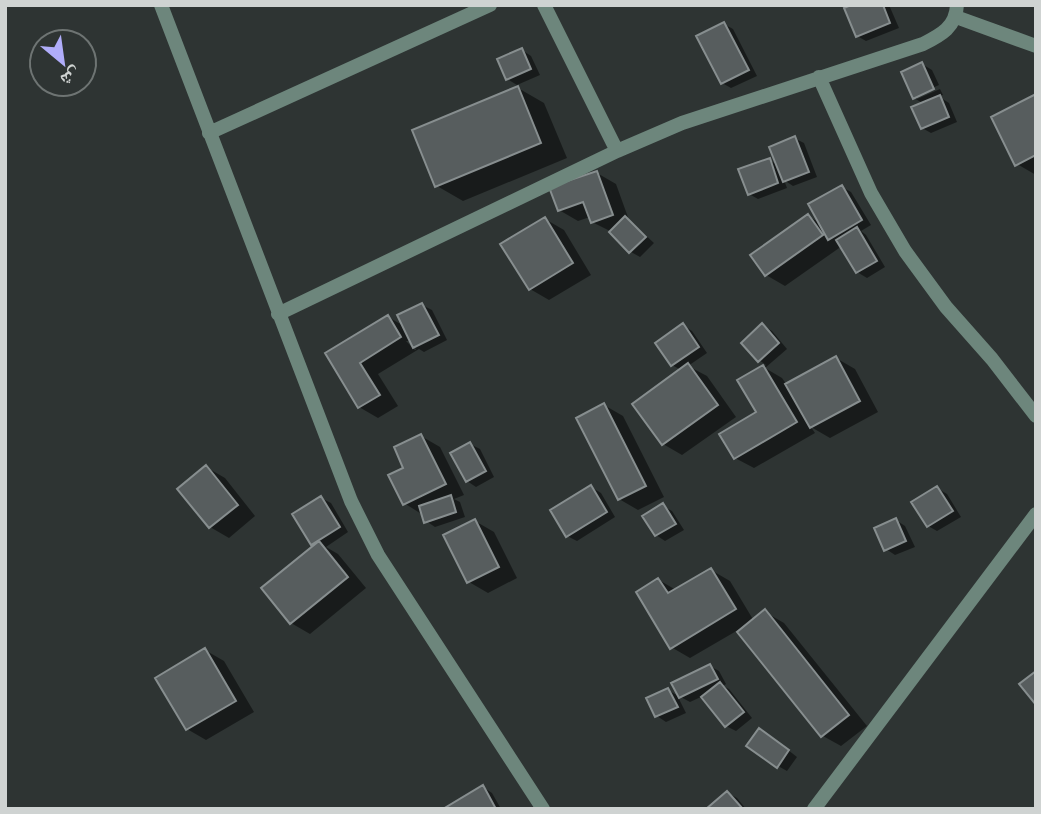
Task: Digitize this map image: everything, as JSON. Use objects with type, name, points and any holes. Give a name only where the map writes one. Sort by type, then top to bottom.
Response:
[{"type":"street","points":[[161,5],[351,501],[378,555],[543,809]]},
{"type":"street","points":[[209,133],[490,5]]},
{"type":"street","points":[[544,5],[617,151]]},
{"type":"street","points":[[278,314],[617,151],[682,123],[922,44],[941,34],[956,11],[1036,46]]},
{"type":"street","points":[[819,77],[871,193],[905,251],[946,307],[992,359],[1036,416]]},
{"type":"street","points":[[818,807],[1036,514]]},
{"type":"building","points":[[851,5],[883,5],[890,23],[856,37],[844,8]]},
{"type":"building","points":[[724,22],[749,70],[721,84],[696,36]]},
{"type":"building","points":[[522,48],[531,69],[506,80],[497,59]]},
{"type":"building","points":[[922,62],[934,89],[913,99],[901,72]]},
{"type":"building","points":[[518,86],[541,143],[435,187],[412,130]]},
{"type":"building","points":[[1036,94],[1036,155],[1015,166],[991,117]]},
{"type":"building","points":[[940,95],[949,117],[921,129],[911,107]]},
{"type":"building","points":[[795,136],[809,172],[783,182],[769,147]]},
{"type":"building","points":[[770,158],[778,183],[748,195],[738,169]]},
{"type":"building","points":[[597,171],[613,215],[591,223],[583,202],[558,211],[549,187]]},
{"type":"building","points":[[842,185],[862,220],[828,240],[808,204]]},
{"type":"building","points":[[808,214],[823,235],[765,276],[750,255]]},
{"type":"building","points":[[625,216],[646,237],[629,253],[609,232]]},
{"type":"building","points":[[545,217],[573,263],[529,290],[500,244]]},
{"type":"building","points":[[857,227],[877,261],[856,273],[836,240]]},
{"type":"building","points":[[422,303],[439,335],[413,348],[397,315]]},
{"type":"building","points":[[388,315],[401,337],[360,363],[380,395],[358,408],[325,353]]},
{"type":"building","points":[[683,323],[699,347],[671,366],[655,343]]},
{"type":"building","points":[[762,323],[779,343],[758,362],[741,343]]},
{"type":"building","points":[[836,356],[860,401],[810,428],[785,384]]},
{"type":"building","points":[[688,363],[718,405],[662,445],[632,404]]},
{"type":"building","points":[[763,365],[797,422],[734,459],[719,434],[756,412],[737,380]]},
{"type":"building","points":[[604,403],[646,486],[618,500],[576,418]]},
{"type":"building","points":[[421,434],[446,484],[403,505],[388,475],[403,468],[394,447]]},
{"type":"building","points":[[470,442],[486,471],[466,482],[450,453]]},
{"type":"building","points":[[206,465],[238,505],[209,528],[177,489]]},
{"type":"building","points":[[591,485],[607,512],[566,537],[550,510]]},
{"type":"building","points":[[937,486],[953,511],[927,527],[911,502]]},
{"type":"building","points":[[451,495],[456,512],[424,523],[419,506]]},
{"type":"building","points":[[321,496],[340,527],[311,545],[292,514]]},
{"type":"building","points":[[663,503],[676,524],[655,536],[642,516]]},
{"type":"building","points":[[896,518],[906,541],[884,551],[874,528]]},
{"type":"building","points":[[475,519],[499,567],[467,583],[443,535]]},
{"type":"building","points":[[319,541],[348,577],[290,624],[261,588]]},
{"type":"building","points":[[711,568],[736,609],[670,649],[636,592],[658,578],[668,593]]},
{"type":"building","points":[[765,609],[849,715],[821,737],[737,632]]},
{"type":"building","points":[[205,648],[236,701],[186,730],[155,678]]},
{"type":"building","points":[[710,664],[718,679],[679,698],[671,683]]},
{"type":"building","points":[[1036,671],[1036,705],[1019,684]]},
{"type":"building","points":[[720,682],[744,712],[725,727],[701,697]]},
{"type":"building","points":[[668,688],[678,707],[655,717],[646,698]]},
{"type":"building","points":[[759,728],[789,750],[777,768],[746,746]]},
{"type":"building","points":[[483,785],[496,809],[443,809]]},
{"type":"building","points":[[727,791],[743,809],[706,809]]}]
